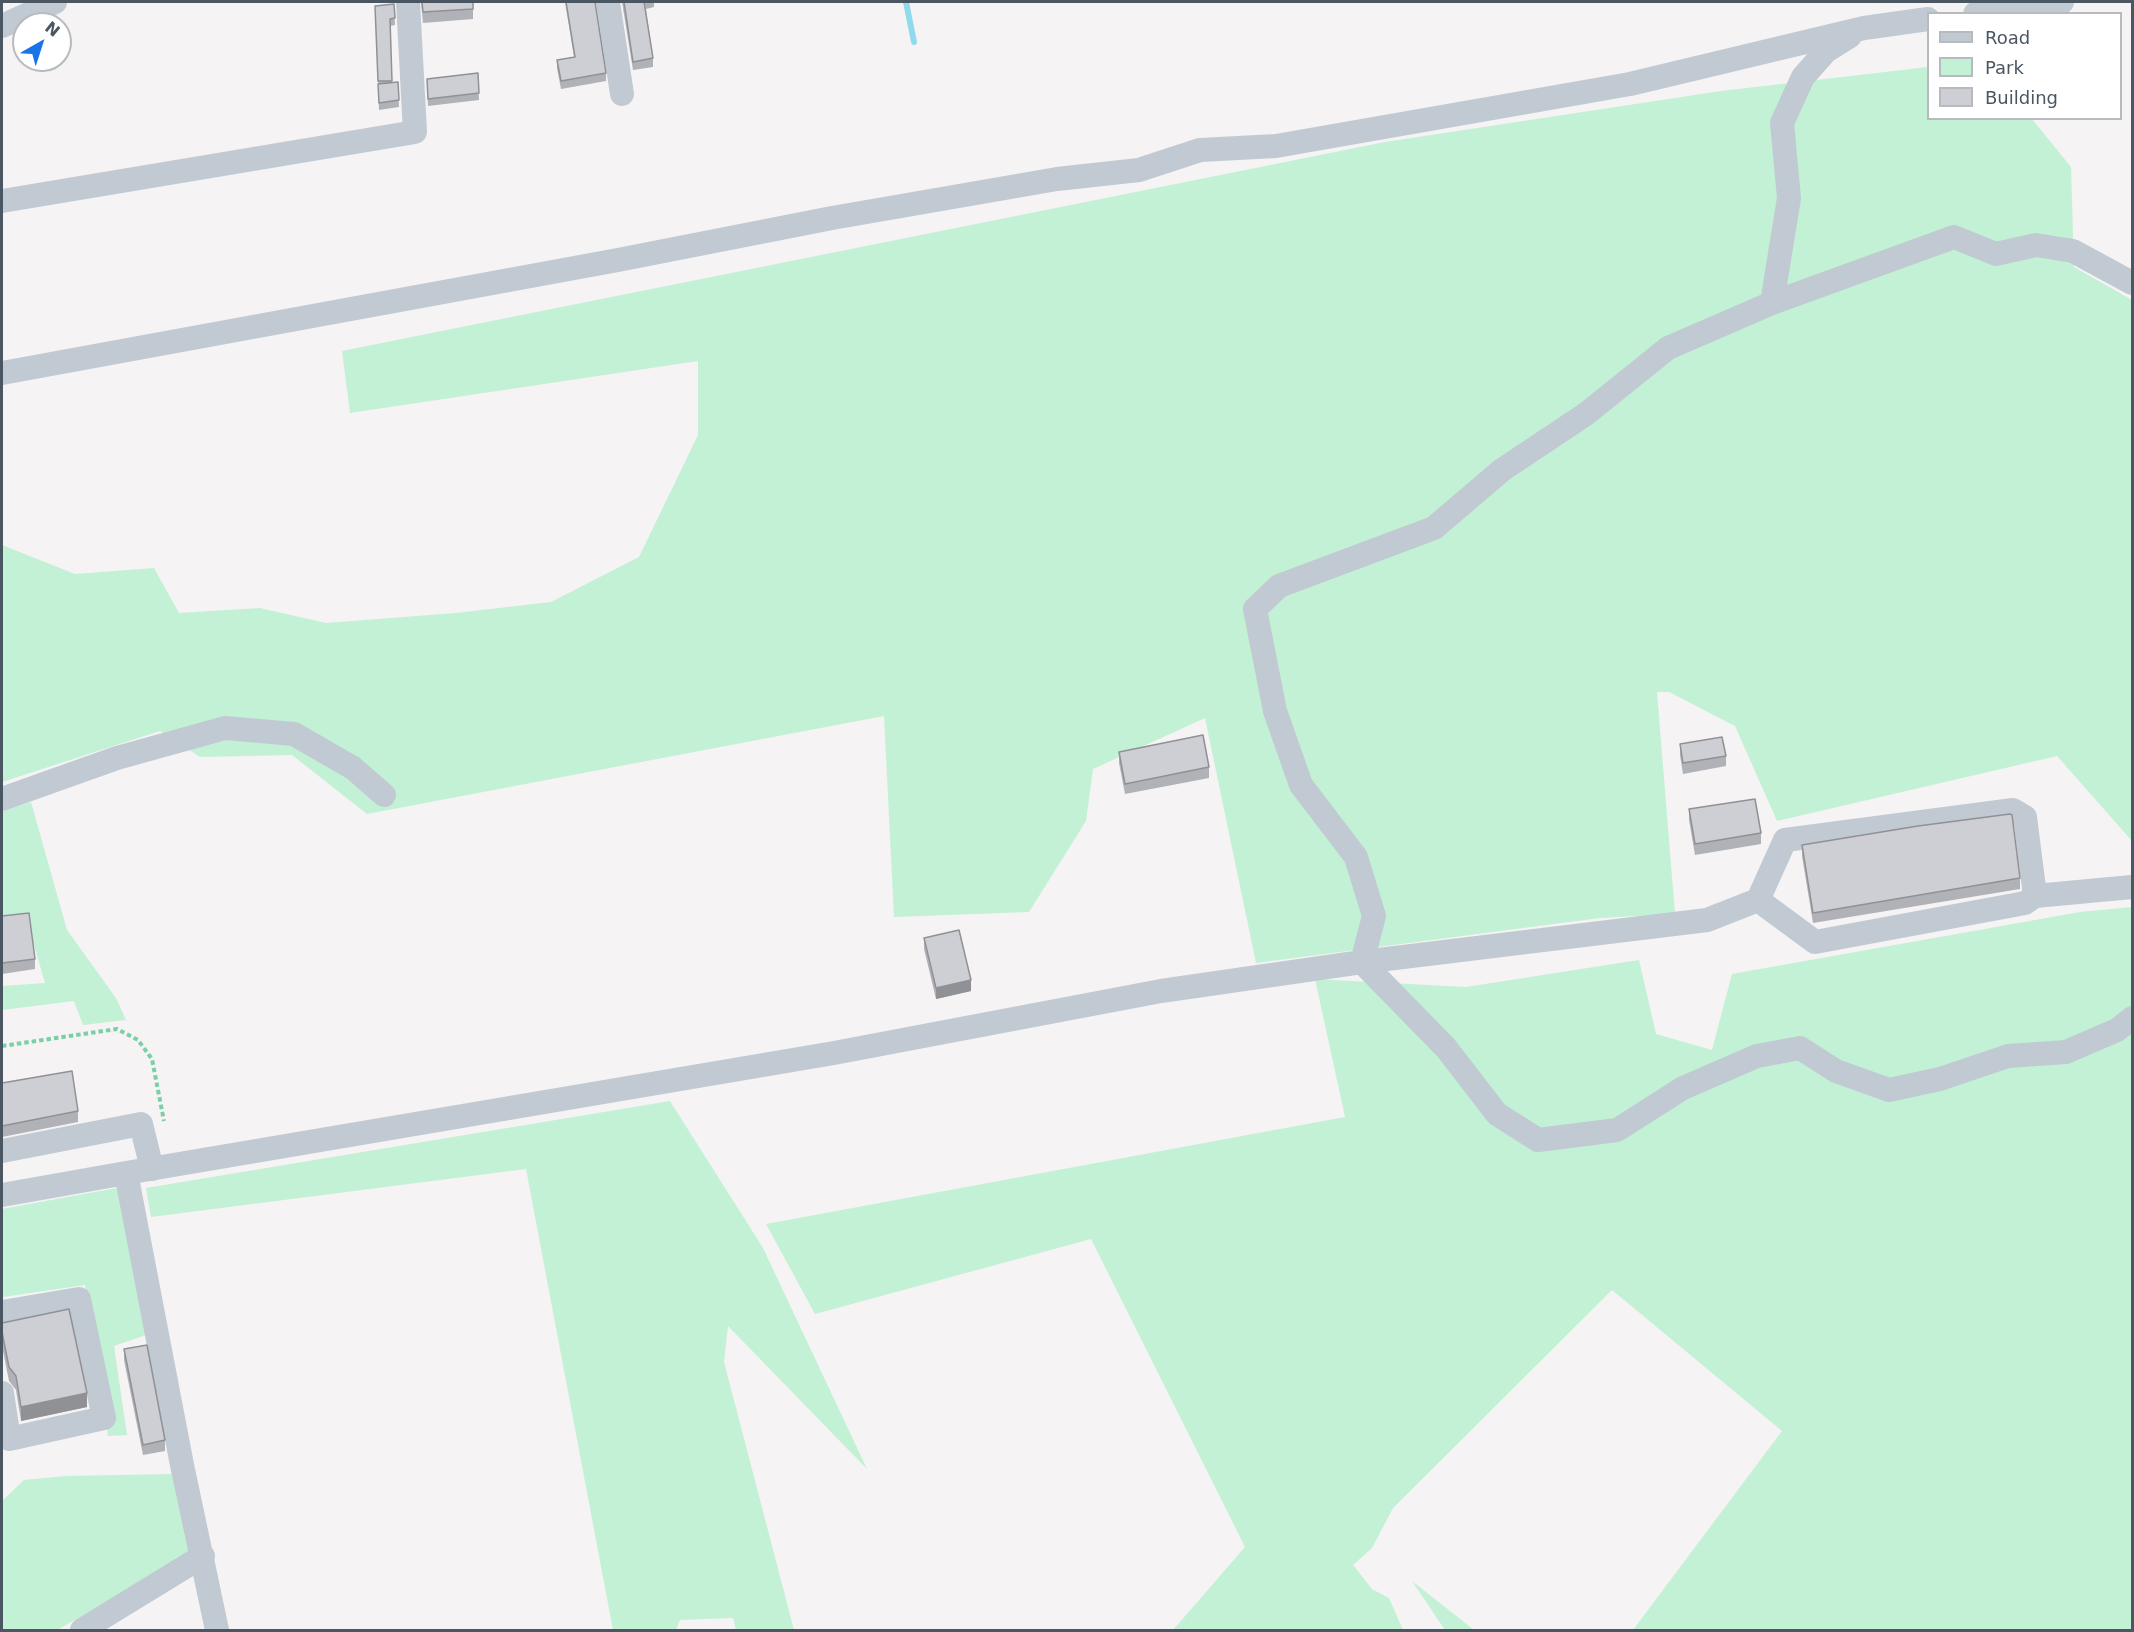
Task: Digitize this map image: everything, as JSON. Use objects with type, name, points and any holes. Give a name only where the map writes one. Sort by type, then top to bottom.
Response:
[{"type":"street","points":[[2,26],[55,2]]},
{"type":"street","points":[[2,201],[415,132],[408,2]]},
{"type":"street","points":[[608,2],[622,94]]},
{"type":"street","points":[[1990,12],[2062,2]]},
{"type":"street","points":[[2,373],[618,260],[832,218],[1057,179],[1139,170],[1200,150],[1276,146],[1630,84],[1864,28],[1927,20]]},
{"type":"street","points":[[1772,303],[1789,198],[1782,123],[1803,77],[1826,51],[1864,28]]},
{"type":"street","points":[[1362,962],[1374,916],[1356,857],[1301,785],[1275,711],[1255,609],[1279,586],[1434,528],[1502,470],[1586,414],[1668,348],[1772,303],[1954,237],[1996,254],[2036,245],[2073,251],[2133,283]]},
{"type":"street","points":[[2,799],[117,758],[225,728],[294,734],[353,768],[384,795]]},
{"type":"street","points":[[2,1193],[834,1053],[1161,992],[1362,962],[1707,920],[1758,900],[1785,840],[2013,810],[2025,817],[2035,896]]},
{"type":"street","points":[[1758,900],[1815,942],[2025,903],[2035,896],[2133,887]]},
{"type":"street","points":[[1362,962],[1446,1048],[1497,1114],[1538,1140],[1617,1130],[1683,1088],[1757,1056],[1800,1048],[1836,1071],[1888,1090],[1940,1079],[2008,1056],[2066,1052],[2117,1030],[2133,1018]]},
{"type":"street","points":[[2,1151],[141,1124],[152,1169]]},
{"type":"street","points":[[126,1173],[182,1465],[217,1630]]},
{"type":"street","points":[[2,1312],[80,1299],[104,1418],[9,1439],[2,1393]]},
{"type":"street","points":[[82,1630],[203,1556]]},
{"type":"path","points":[[2,1046],[117,1029],[138,1040],[152,1059],[165,1124]]},
{"type":"green space","points":[[1927,67],[1927,120],[2033,120],[2071,167],[2074,267],[2132,300],[2132,841],[2057,756],[1777,821],[1735,726],[1669,692],[1657,692],[1675,914],[1600,918],[1256,963],[1205,718],[1093,769],[1086,821],[1029,912],[894,917],[884,716],[367,814],[292,755],[200,757],[160,731],[2,782],[2,545],[75,574],[154,568],[179,613],[260,608],[326,623],[456,613],[551,602],[639,557],[698,435],[698,361],[350,413],[342,351],[1385,142],[1721,91]]},
{"type":"green space","points":[[31,802],[67,930],[116,998],[126,1020],[83,1025],[74,1001],[2,1010],[2,986],[45,983],[25,914],[2,916],[2,811]]},
{"type":"green space","points":[[2132,907],[2132,1630],[1633,1630],[1782,1431],[1612,1290],[1393,1508],[1372,1548],[1353,1565],[1372,1589],[1389,1598],[1403,1630],[1173,1630],[1245,1547],[1091,1239],[815,1314],[766,1224],[1345,1117],[1315,979],[1466,987],[1639,960],[1656,1034],[1712,1050],[1732,974],[2080,912]]},
{"type":"green space","points":[[670,1101],[763,1248],[867,1469],[728,1326],[724,1362],[794,1630],[736,1630],[733,1618],[680,1620],[676,1630],[613,1630],[526,1169],[151,1217],[146,1188]]},
{"type":"green space","points":[[122,1187],[149,1334],[114,1346],[127,1435],[108,1436],[85,1285],[3,1297],[2,1209]]},
{"type":"green space","points":[[172,1474],[189,1556],[57,1630],[2,1630],[2,1501],[24,1480],[66,1476]]},
{"type":"green space","points":[[1412,1581],[1474,1630],[1445,1630]]},
{"type":"building","points":[[422,2],[473,2],[473,9],[423,12]]},
{"type":"building","points":[[566,2],[595,2],[606,73],[561,81],[557,60],[575,57]]},
{"type":"building","points":[[624,2],[644,2],[653,58],[633,62]]},
{"type":"building","points":[[394,4],[395,18],[390,19],[392,81],[378,81],[375,6]]},
{"type":"building","points":[[478,73],[479,93],[428,99],[427,79]]},
{"type":"building","points":[[398,82],[399,100],[379,103],[378,84]]},
{"type":"building","points":[[1203,735],[1209,767],[1125,784],[1119,752]]},
{"type":"building","points":[[1722,737],[1726,756],[1683,763],[1680,744]]},
{"type":"building","points":[[1755,799],[1761,833],[1695,844],[1689,809]]},
{"type":"building","points":[[2012,815],[2020,878],[1813,913],[1802,845]]},
{"type":"building","points":[[29,913],[35,959],[2,963],[2,916]]},
{"type":"building","points":[[959,930],[971,980],[936,988],[924,938]]},
{"type":"building","points":[[72,1071],[78,1111],[2,1126],[2,1083]]},
{"type":"building","points":[[69,1309],[87,1393],[21,1407],[16,1376],[9,1367],[2,1323]]},
{"type":"building","points":[[147,1345],[165,1440],[143,1445],[124,1349]]},
{"type":"waterway","points":[[906,2],[914,42]]}]
